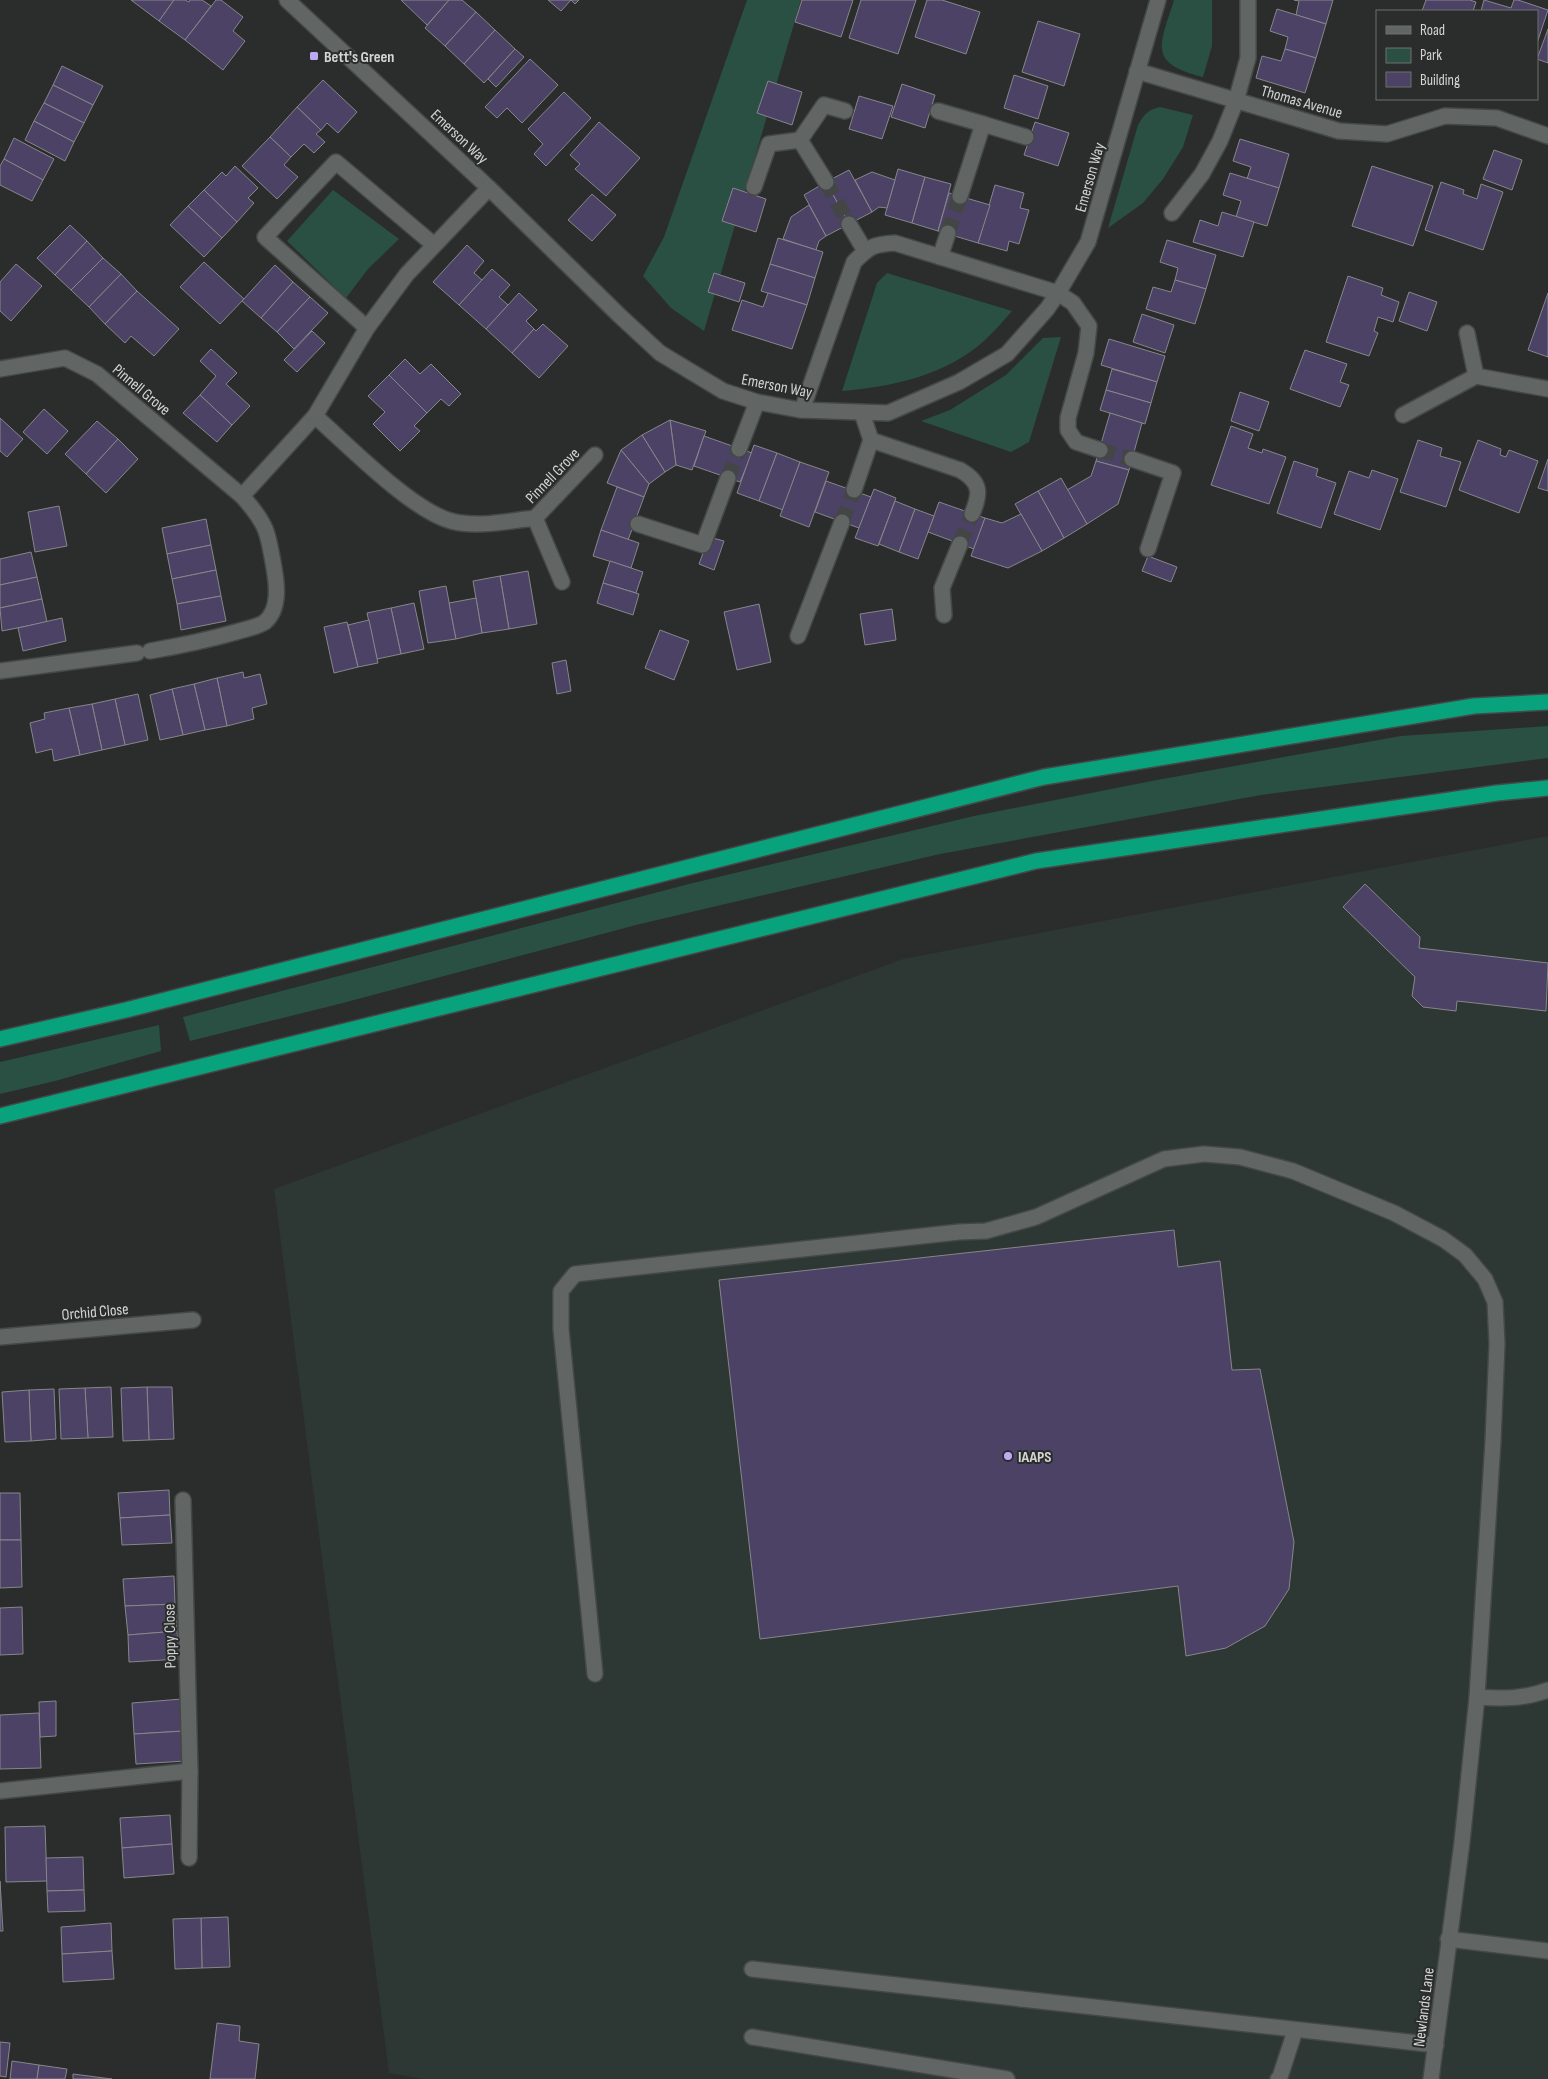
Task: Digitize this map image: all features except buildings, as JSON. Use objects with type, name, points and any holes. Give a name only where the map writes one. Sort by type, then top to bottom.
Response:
[{"type":"highway","points":[[0,1039],[126,1010],[1044,777],[1474,706],[1548,702]]},
{"type":"highway","points":[[0,1116],[1036,861],[1498,793],[1548,788]]},
{"type":"street","name":"Emerson Way","points":[[287,0],[489,188],[660,353],[723,391],[757,402],[802,410],[888,413],[960,382],[1008,354],[1047,309],[1058,293],[1088,242],[1158,0]]},
{"type":"street","points":[[1172,213],[1202,174],[1220,141],[1236,101],[1248,58],[1248,0]]},
{"type":"street","name":"Thomas Avenue","points":[[1136,71],[1339,131],[1387,134],[1445,116],[1497,118],[1548,136]]},
{"type":"street","points":[[754,187],[769,144],[800,140],[824,105],[845,111]]},
{"type":"street","points":[[938,111],[1026,137]]},
{"type":"street","points":[[960,196],[983,124]]},
{"type":"street","points":[[800,140],[826,182]]},
{"type":"street","points":[[367,328],[265,237],[336,162],[434,245]]},
{"type":"street","points":[[242,496],[315,416],[367,328],[407,274],[489,188]]},
{"type":"street","points":[[849,224],[864,251]]},
{"type":"street","points":[[940,257],[948,233]]},
{"type":"street","points":[[802,410],[854,262],[864,251],[878,243],[895,243],[1058,293],[1073,303],[1089,326],[1086,353],[1068,418],[1068,430],[1076,442],[1100,450]]},
{"type":"street","points":[[1467,333],[1476,376]]},
{"type":"street","name":"Pinnell Grove","points":[[0,369],[65,358],[97,374],[242,496],[259,515],[268,534],[278,588],[273,610],[265,622],[252,627],[200,642],[144,652],[0,671]]},
{"type":"street","points":[[1403,415],[1476,376],[1548,389]]},
{"type":"street","points":[[739,449],[757,402]]},
{"type":"street","points":[[854,490],[871,440],[862,412]]},
{"type":"street","name":"Pinnell Grove","points":[[315,416],[391,483],[424,509],[450,520],[474,524],[535,518],[595,455]]},
{"type":"street","points":[[871,440],[960,470],[970,476],[978,491],[972,514]]},
{"type":"street","points":[[1132,459],[1173,473],[1148,550]]},
{"type":"street","points":[[638,524],[703,545],[728,478]]},
{"type":"street","name":"Pinnell Grove","points":[[535,518],[562,582]]},
{"type":"street","points":[[798,636],[842,522]]},
{"type":"street","points":[[944,615],[942,588],[960,544]]},
{"type":"street","name":"Newlands Lane","points":[[595,1674],[561,1329],[560,1291],[575,1274],[986,1230],[1036,1216],[1164,1159],[1204,1154],[1240,1157],[1293,1171],[1394,1213],[1443,1239],[1465,1255],[1485,1280],[1495,1302],[1497,1344],[1477,1698],[1462,1842],[1431,2079]]},
{"type":"street","name":"Orchid Close","points":[[0,1337],[193,1320]]},
{"type":"street","name":"Poppy Close","points":[[183,1500],[190,1771],[189,1858]]},
{"type":"street","points":[[1477,1698],[1505,1700],[1533,1696],[1548,1690]]},
{"type":"street","points":[[0,1791],[190,1771]]},
{"type":"street","points":[[1448,1939],[1548,1952]]},
{"type":"street","points":[[752,1969],[1295,2031],[1436,2045]]},
{"type":"street","points":[[1278,2079],[1295,2031]]},
{"type":"street","points":[[752,2037],[1007,2079]]},
{"type":"shaded area","points":[[1548,836],[1548,2079],[424,2079],[389,2073],[274,1189],[903,959]]},
{"type":"green space","points":[[747,0],[801,0],[704,331],[671,308],[643,276],[664,237]]},
{"type":"green space","points":[[1174,0],[1212,0],[1212,46],[1203,77],[1185,72],[1173,65],[1166,58],[1162,50],[1162,40]]},
{"type":"green space","points":[[1160,107],[1193,115],[1183,147],[1163,179],[1143,203],[1108,228],[1138,125],[1147,113]]},
{"type":"green space","points":[[333,190],[399,239],[368,269],[346,298],[287,241]]},
{"type":"green space","points":[[887,273],[1012,311],[989,337],[954,362],[918,377],[899,382],[842,391],[877,283]]},
{"type":"green space","points":[[1061,337],[1029,442],[1011,452],[921,421],[950,410],[1006,375],[1043,338]]},
{"type":"green space","points":[[1548,726],[1548,758],[1261,795],[940,854],[640,924],[339,1004],[190,1041],[183,1017],[689,884],[974,816],[1157,780],[1401,736]]},
{"type":"green space","points":[[159,1025],[161,1051],[55,1081],[0,1094],[0,1062]]},
{"type":"tunnel","points":[[826,182],[849,224]]},
{"type":"tunnel","points":[[948,233],[960,196]]},
{"type":"tunnel","points":[[728,478],[739,449]]},
{"type":"tunnel","points":[[1100,450],[1132,459]]},
{"type":"tunnel","points":[[842,522],[854,490]]},
{"type":"tunnel","points":[[960,544],[972,514]]},
{"type":"place","name":"Bett's Green","points":[[314,56]]},
{"type":"place","name":"IAAPS","points":[[1008,1456]]}]
